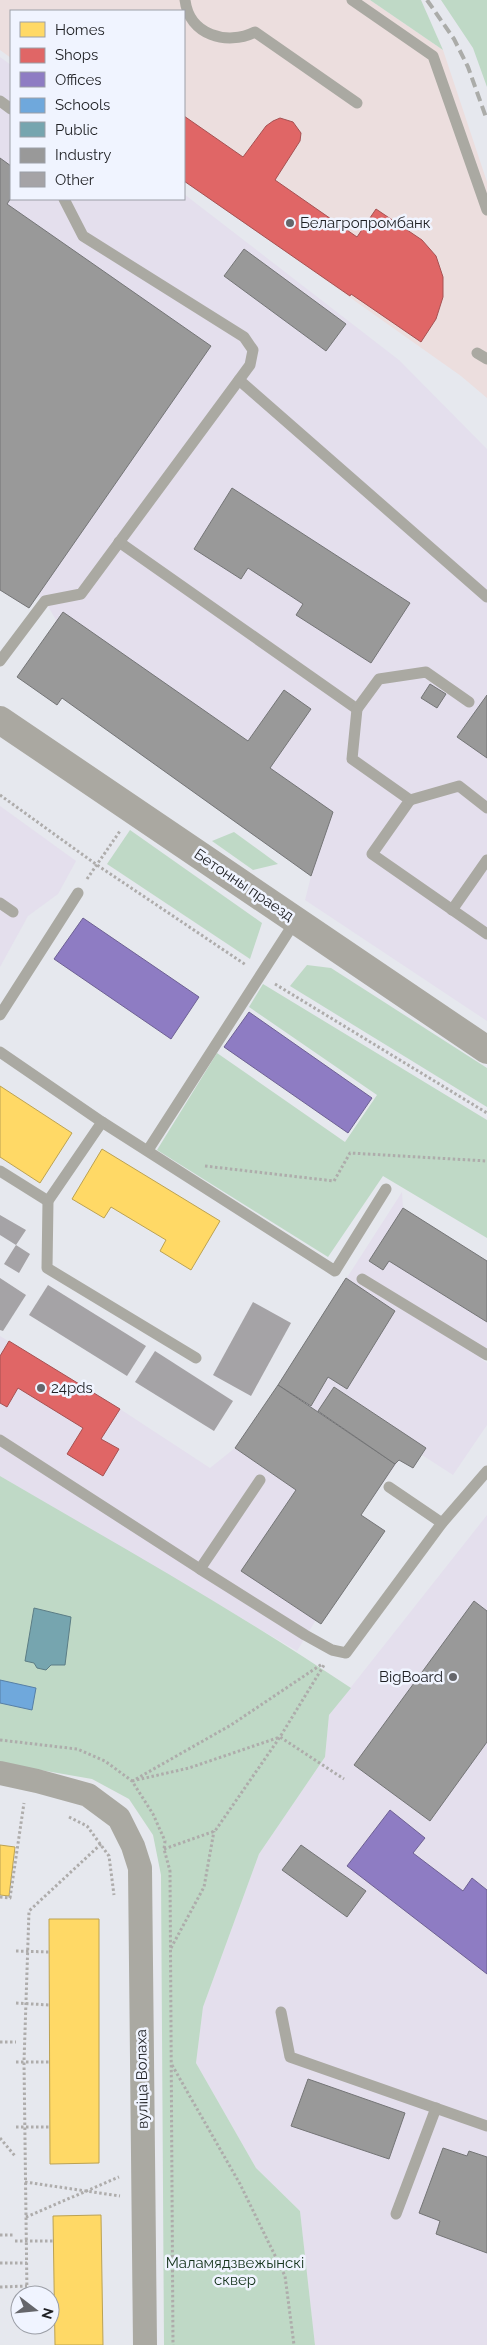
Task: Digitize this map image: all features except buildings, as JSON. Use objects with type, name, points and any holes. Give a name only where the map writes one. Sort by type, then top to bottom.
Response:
[{"type":"street","name":"Бетонны праезд","points":[[0,720],[487,1050]]},
{"type":"street","name":"вуліца Волаха","points":[[0,1774],[37,1781],[88,1795],[119,1818],[133,1846],[140,1868],[145,2345]]},
{"type":"lane","points":[[185,0],[186,8],[194,24],[203,32],[212,36],[236,39],[255,32],[356,103]]},
{"type":"lane","points":[[352,0],[433,56],[487,210]]},
{"type":"lane","points":[[0,661],[45,601],[81,594],[250,365],[253,350],[244,337],[83,236],[65,200]]},
{"type":"lane","points":[[477,353],[487,359]]},
{"type":"lane","points":[[239,380],[487,597]]},
{"type":"lane","points":[[120,542],[357,709]]},
{"type":"lane","points":[[410,800],[352,759],[357,709],[380,679],[426,672],[469,702]]},
{"type":"lane","points":[[487,808],[459,786],[410,800],[372,854],[487,934]]},
{"type":"lane","points":[[452,910],[487,860]]},
{"type":"lane","points":[[0,1015],[78,893]]},
{"type":"lane","points":[[0,903],[13,912]]},
{"type":"lane","points":[[148,1150],[296,920]]},
{"type":"lane","points":[[0,1052],[102,1122],[334,1271],[386,1189]]},
{"type":"lane","points":[[102,1122],[48,1201],[47,1268],[196,1358]]},
{"type":"lane","points":[[0,1171],[48,1201]]},
{"type":"lane","points":[[362,1279],[487,1355]]},
{"type":"lane","points":[[0,1440],[305,1635],[332,1650],[346,1654],[442,1523],[487,1472]]},
{"type":"lane","points":[[200,1569],[260,1480]]},
{"type":"lane","points":[[389,1486],[442,1523]]},
{"type":"lane","points":[[281,2012],[290,2057],[487,2126]]},
{"type":"lane","points":[[396,2214],[436,2108]]},
{"type":"path","points":[[0,795],[97,865],[261,975],[487,1114]]},
{"type":"path","points":[[78,893],[134,811]]},
{"type":"path","points":[[164,1161],[334,1181],[350,1153],[487,1161]]},
{"type":"path","points":[[170,1948],[204,1887],[214,1831],[280,1737],[327,1661],[232,1725],[132,1781],[188,1768],[280,1737]]},
{"type":"path","points":[[280,1737],[344,1779]]},
{"type":"path","points":[[0,1896],[10,1898],[24,1803]]},
{"type":"path","points":[[61,1812],[87,1826],[109,1856],[116,1905]]},
{"type":"path","points":[[164,1849],[214,1831]]},
{"type":"path","points":[[27,2285],[24,2062],[26,1951],[29,1911],[101,1844]]},
{"type":"path","points":[[16,1951],[49,1952]]},
{"type":"path","points":[[16,2003],[49,2005]]},
{"type":"path","points":[[0,2042],[16,2042]]},
{"type":"path","points":[[16,2062],[49,2062]]},
{"type":"path","points":[[171,2063],[240,2184],[285,2276],[294,2345]]},
{"type":"path","points":[[16,2126],[50,2127]]},
{"type":"path","points":[[0,2138],[15,2156]]},
{"type":"path","points":[[26,2217],[120,2176],[120,2206]]},
{"type":"path","points":[[25,2182],[120,2196]]},
{"type":"path","points":[[0,2235],[15,2235]]},
{"type":"path","points":[[15,2241],[52,2241]]},
{"type":"path","points":[[0,2263],[27,2263]]},
{"type":"shaded area","points":[[0,0],[370,0],[443,50],[487,182],[487,398],[461,376],[185,181],[185,10],[10,10],[10,57],[0,50]]},
{"type":"shaded area","points":[[0,57],[10,64],[10,200],[185,200],[185,195],[399,360],[487,449],[487,1021],[305,900],[311,876],[62,698],[57,705],[17,677],[57,622],[45,601],[37,595],[29,608],[0,590]]},
{"type":"shaded area","points":[[0,806],[76,861],[58,894],[28,916],[0,967]]},
{"type":"shaded area","points":[[402,1192],[403,1208],[487,1261],[487,1351],[481,1359],[487,1363],[487,1425],[453,1475],[422,1455],[413,1468],[399,1460],[361,1515],[385,1531],[321,1624],[316,1620],[297,1651],[0,1476],[0,1336],[120,1409],[210,1468],[235,1448],[278,1385]]},
{"type":"shaded area","points":[[487,1515],[487,2345],[315,2345],[300,2211],[256,2168],[196,2063],[203,2007],[259,1854],[325,1757],[329,1715]]},
{"type":"green space","points":[[370,0],[421,0],[443,50]]},
{"type":"green space","points":[[441,0],[487,0],[487,87],[473,48]]},
{"type":"green space","points":[[130,830],[262,923],[250,959],[107,864]]},
{"type":"green space","points":[[234,832],[278,864],[253,870],[212,841]]},
{"type":"green space","points":[[307,965],[331,968],[487,1068],[487,1107],[290,986]]},
{"type":"green space","points":[[263,984],[487,1120],[487,1238],[383,1176],[328,1257],[157,1150],[217,1053],[345,1142],[377,1095],[249,1007]]},
{"type":"green space","name":"Маламядзвежынскі сквер","points":[[0,1476],[221,1606],[351,1688],[329,1715],[325,1757],[259,1854],[203,2007],[196,2063],[256,2168],[300,2211],[315,2345],[164,2345],[161,1875],[153,1835],[129,1799],[92,1779],[0,1763]]},
{"type":"railway","points":[[427,0],[454,39],[468,67],[487,120]]},
{"type":"place","name":"Белагропромбанк","points":[[290,223]]},
{"type":"place","name":"24pds","points":[[41,1388]]},
{"type":"place","name":"BigBoard","points":[[453,1677]]}]
